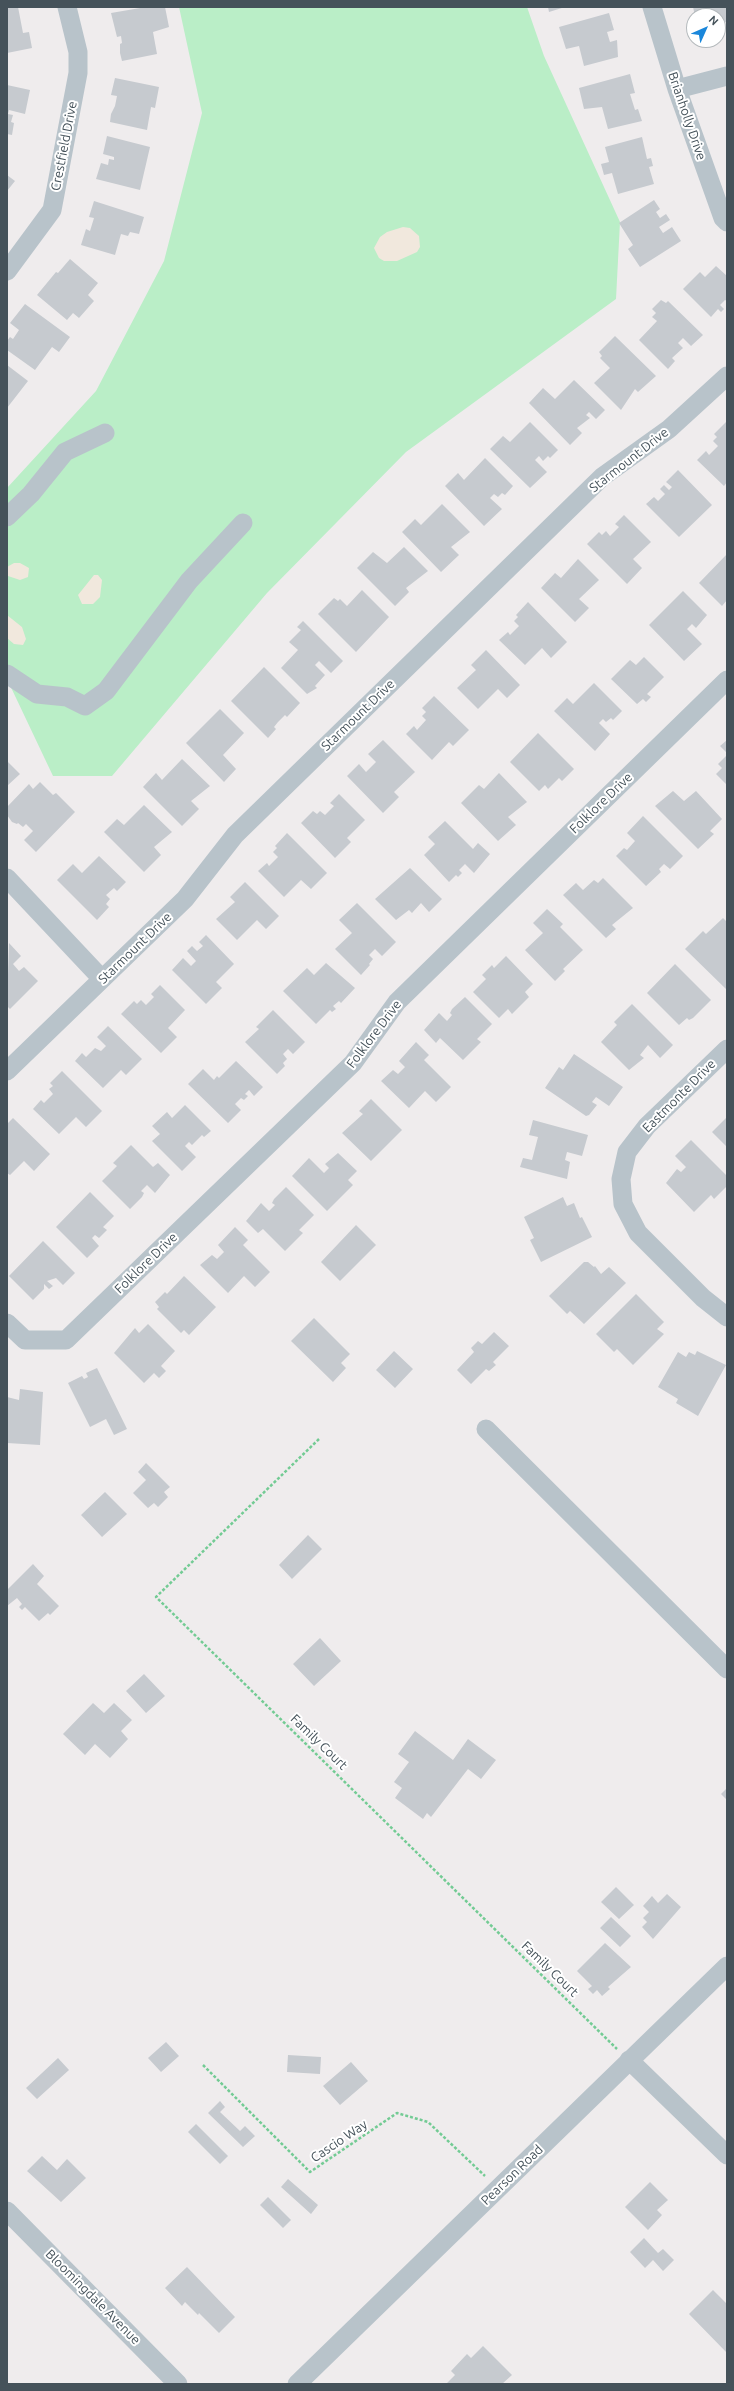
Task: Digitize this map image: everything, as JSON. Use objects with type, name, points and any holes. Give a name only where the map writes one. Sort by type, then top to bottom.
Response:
[{"type":"street","name":"Crestfield Drive","points":[[7,271],[52,210],[78,73],[78,52],[67,7]]},
{"type":"street","name":"Brianholly Drive","points":[[652,7],[677,88],[723,218],[727,222]]},
{"type":"street","points":[[677,88],[727,76]]},
{"type":"street","name":"Starmount Drive","points":[[7,1071],[185,899],[235,835],[596,483],[669,429],[727,376]]},
{"type":"street","points":[[7,517],[31,494],[65,452],[104,433]]},
{"type":"street","points":[[7,674],[37,694],[67,697],[85,706],[106,691],[189,581],[243,523]]},
{"type":"street","name":"Folklore Drive","points":[[7,1323],[25,1340],[66,1340],[353,1064],[397,1002],[727,680]]},
{"type":"street","points":[[7,878],[102,979]]},
{"type":"street","name":"Eastmonte Drive","points":[[727,1049],[647,1126],[627,1152],[621,1179],[623,1204],[638,1233],[703,1298],[727,1317]]},
{"type":"street","points":[[486,1429],[727,1669]]},
{"type":"street","name":"Pearson Road","points":[[297,2384],[727,1966]]},
{"type":"street","points":[[629,2060],[727,2155]]},
{"type":"street","name":"Bloomingdale Avenue","points":[[7,2211],[178,2384]]},
{"type":"path","name":"Family Court","points":[[319,1439],[156,1597],[629,2060]]},
{"type":"path","name":"Cascio Way","points":[[203,2065],[310,2172],[397,2113],[428,2122],[498,2189]]},
{"type":"green space","points":[[179,7],[527,7],[544,56],[620,222],[616,299],[406,452],[267,593],[112,776],[53,776],[7,679],[7,488],[96,391],[164,261],[202,113]]},
{"type":"sand","points":[[403,227],[410,228],[419,236],[420,247],[417,252],[397,261],[384,261],[379,258],[374,248],[380,237],[387,232]]},
{"type":"sand","points":[[14,563],[20,563],[29,568],[28,577],[20,580],[8,576],[7,567]]},
{"type":"sand","points":[[94,575],[98,575],[102,580],[100,597],[93,604],[82,604],[78,595]]},
{"type":"sand","points":[[7,615],[22,627],[26,639],[23,645],[14,644],[7,638]]},
{"type":"building","points":[[7,7],[18,7],[23,33],[29,32],[32,48],[7,53]]},
{"type":"building","points":[[146,7],[165,7],[169,27],[153,32],[157,54],[122,61],[120,53],[120,44],[122,43],[121,36],[117,37],[111,13]]},
{"type":"building","points":[[548,7],[565,7],[549,12]]},
{"type":"building","points":[[727,7],[727,22],[726,8],[693,8]]},
{"type":"building","points":[[609,13],[614,30],[607,32],[610,42],[617,40],[618,57],[584,66],[579,46],[566,49],[559,27]]},
{"type":"building","points":[[630,74],[635,93],[630,94],[635,110],[638,109],[642,121],[608,129],[602,107],[584,109],[579,88]]},
{"type":"building","points":[[115,78],[159,87],[155,108],[151,107],[147,130],[110,122],[117,96],[111,95]]},
{"type":"building","points":[[7,85],[30,90],[25,114],[9,110],[8,114],[13,115],[11,122],[14,123],[12,135],[7,134]]},
{"type":"building","points":[[107,136],[150,147],[140,190],[96,179],[101,163],[108,165],[109,159],[114,160],[114,157],[103,154]]},
{"type":"building","points":[[642,137],[647,159],[651,158],[653,166],[649,167],[654,184],[618,194],[612,173],[604,175],[601,164],[609,162],[605,147]]},
{"type":"building","points":[[7,175],[15,181],[7,191]]},
{"type":"building","points":[[654,200],[660,209],[656,212],[660,218],[666,214],[670,220],[659,227],[663,233],[672,227],[681,241],[640,267],[628,249],[633,245],[619,223]]},
{"type":"building","points":[[94,201],[144,217],[139,234],[130,232],[128,236],[121,234],[115,255],[81,245],[86,229],[90,231],[94,218],[89,217]]},
{"type":"building","points":[[70,259],[98,283],[88,295],[94,301],[79,318],[73,313],[67,320],[37,295],[56,272],[58,273]]},
{"type":"building","points":[[716,266],[727,276],[727,301],[725,300],[720,305],[724,309],[721,312],[718,309],[711,317],[683,289],[700,272],[705,277]]},
{"type":"building","points":[[661,300],[666,303],[668,301],[703,335],[691,346],[683,338],[678,343],[683,348],[672,358],[675,361],[668,369],[639,340],[657,321],[652,317],[656,313],[652,309]]},
{"type":"building","points":[[25,304],[70,337],[59,352],[52,347],[35,370],[7,350],[7,341],[10,337],[13,339],[19,330],[10,323]]},
{"type":"building","points":[[615,336],[656,376],[638,392],[635,389],[621,410],[594,383],[610,368],[600,358],[602,356],[599,352]]},
{"type":"building","points":[[7,365],[28,381],[7,408]]},
{"type":"building","points":[[574,380],[605,410],[596,419],[589,412],[586,415],[590,418],[577,428],[582,433],[570,445],[529,403],[543,388],[555,399]]},
{"type":"building","points":[[530,422],[558,450],[550,458],[548,456],[543,461],[539,456],[535,460],[547,472],[530,488],[490,449],[503,436],[510,442]]},
{"type":"building","points":[[726,422],[727,482],[724,486],[697,460],[706,451],[709,455],[718,446],[713,441],[717,437],[714,434]]},
{"type":"building","points":[[485,458],[513,486],[505,495],[502,493],[498,497],[494,494],[490,498],[502,509],[484,526],[445,486],[458,473],[464,480]]},
{"type":"building","points":[[678,470],[712,505],[679,537],[646,504],[654,497],[658,501],[665,494],[660,489],[664,485],[669,490],[672,487],[666,482]]},
{"type":"building","points":[[442,504],[470,532],[451,547],[459,555],[441,572],[402,532],[415,519],[421,525]]},
{"type":"building","points":[[624,515],[651,542],[633,559],[642,568],[627,584],[587,544],[599,532],[602,535],[606,531],[610,536],[619,527],[615,524]]},
{"type":"building","points":[[404,547],[428,571],[406,588],[409,592],[395,606],[357,568],[373,552],[387,563]]},
{"type":"building","points":[[727,554],[727,600],[722,606],[699,583]]},
{"type":"building","points":[[578,559],[599,580],[579,599],[589,608],[575,622],[541,588],[555,573],[561,578]]},
{"type":"building","points":[[362,590],[389,617],[356,652],[318,614],[334,598],[338,601],[340,599],[347,606]]},
{"type":"building","points":[[683,591],[707,615],[696,628],[692,624],[687,629],[702,644],[684,661],[649,625]]},
{"type":"building","points":[[528,602],[567,642],[551,658],[542,648],[525,665],[499,640],[508,632],[510,635],[519,626],[514,621],[518,617],[516,615]]},
{"type":"building","points":[[303,621],[343,661],[331,673],[319,661],[315,665],[325,675],[315,686],[317,688],[307,694],[281,668],[298,650],[289,642],[301,630],[297,627]]},
{"type":"building","points":[[486,650],[520,685],[507,698],[498,689],[478,709],[457,688],[476,670],[471,665]]},
{"type":"building","points":[[644,657],[664,677],[647,694],[651,697],[646,702],[643,699],[637,704],[611,679],[630,660],[636,665]]},
{"type":"building","points":[[264,667],[300,703],[287,717],[285,715],[278,722],[274,727],[276,729],[268,738],[231,701]]},
{"type":"building","points":[[594,683],[622,711],[613,720],[611,718],[606,722],[603,719],[599,723],[610,734],[595,751],[554,711],[567,698],[573,704]]},
{"type":"building","points":[[434,696],[469,730],[453,746],[449,742],[432,760],[406,734],[414,726],[417,730],[426,720],[422,716],[426,712],[422,708]]},
{"type":"building","points":[[220,709],[244,733],[223,755],[236,769],[224,782],[186,743]]},
{"type":"building","points":[[538,733],[574,769],[562,781],[559,778],[548,789],[545,785],[539,791],[510,762]]},
{"type":"building","points":[[383,740],[415,772],[394,792],[399,797],[383,813],[347,776],[359,764],[366,772],[376,762],[368,754]]},
{"type":"building","points":[[727,740],[727,753],[720,746]]},
{"type":"building","points":[[727,755],[727,785],[716,774],[722,768],[718,764]]},
{"type":"building","points":[[182,759],[210,786],[191,801],[199,809],[182,826],[143,787],[156,773],[162,780]]},
{"type":"building","points":[[7,761],[20,774],[7,786]]},
{"type":"building","points":[[499,773],[527,802],[508,817],[516,825],[498,841],[461,803],[479,785],[484,789]]},
{"type":"building","points":[[40,782],[53,795],[56,793],[75,812],[36,852],[24,840],[33,831],[26,824],[23,827],[18,823],[12,822],[7,815],[7,807],[29,784],[33,789]]},
{"type":"building","points":[[673,791],[684,801],[696,791],[722,819],[710,831],[714,834],[698,849],[655,806]]},
{"type":"building","points":[[339,794],[365,820],[347,838],[351,842],[335,858],[301,823],[313,811],[317,814],[320,811],[325,815],[334,806],[330,803]]},
{"type":"building","points":[[144,805],[172,832],[154,847],[161,855],[144,872],[104,832],[117,819],[124,825]]},
{"type":"building","points":[[643,816],[683,856],[670,869],[664,864],[659,869],[661,872],[646,886],[616,856],[624,848],[627,850],[635,841],[627,833]]},
{"type":"building","points":[[445,821],[473,849],[478,843],[490,854],[474,873],[465,864],[459,870],[462,873],[458,877],[456,875],[449,882],[424,855],[435,844],[428,837]]},
{"type":"building","points":[[287,833],[327,873],[311,889],[301,880],[284,897],[258,871],[267,863],[269,866],[278,857],[273,852],[277,848],[275,846]]},
{"type":"building","points":[[99,856],[126,882],[117,891],[114,888],[106,895],[110,899],[106,904],[109,907],[97,920],[57,880],[73,864],[82,873]]},
{"type":"building","points":[[410,868],[442,899],[429,912],[421,903],[412,913],[409,910],[396,920],[375,899]]},
{"type":"building","points":[[603,878],[633,908],[612,925],[616,929],[606,938],[563,895],[576,883],[583,890],[594,880],[598,883]]},
{"type":"building","points":[[245,882],[279,916],[266,929],[257,920],[237,940],[216,919],[235,902],[230,897]]},
{"type":"building","points":[[357,903],[396,942],[382,956],[375,949],[369,955],[373,959],[369,964],[370,965],[361,975],[335,949],[352,933],[339,920]]},
{"type":"building","points":[[547,909],[563,924],[560,927],[583,950],[563,969],[565,971],[555,981],[525,950],[543,933],[533,923]]},
{"type":"building","points":[[723,918],[727,922],[727,990],[685,949],[703,931],[706,934]]},
{"type":"building","points":[[206,935],[234,964],[216,982],[222,988],[206,1004],[172,970],[183,958],[191,966],[196,961],[187,951],[192,946],[197,951],[203,946],[199,942]]},
{"type":"building","points":[[9,943],[21,956],[13,964],[19,971],[24,967],[38,981],[10,1009],[7,1006]]},
{"type":"building","points":[[506,956],[533,984],[525,992],[529,997],[512,1014],[508,1009],[499,1018],[473,992],[486,979],[482,975],[492,965],[494,968]]},
{"type":"building","points":[[326,963],[355,988],[341,1003],[339,1001],[333,1006],[336,1009],[332,1012],[330,1010],[316,1024],[283,991],[307,968],[314,975]]},
{"type":"building","points":[[675,964],[711,1000],[693,1018],[689,1020],[687,1018],[679,1025],[647,993]]},
{"type":"building","points":[[160,985],[185,1010],[168,1028],[177,1037],[161,1053],[121,1014],[134,1001],[137,1004],[141,1000],[146,1005],[154,997],[151,994]]},
{"type":"building","points":[[465,997],[492,1024],[477,1039],[481,1042],[463,1060],[440,1038],[436,1043],[424,1030],[439,1013],[447,1021],[452,1015],[450,1013],[452,1009]]},
{"type":"building","points":[[632,1004],[673,1045],[660,1058],[648,1045],[640,1055],[644,1058],[629,1070],[601,1042],[617,1025],[614,1022]]},
{"type":"building","points":[[273,1010],[305,1042],[293,1054],[288,1049],[283,1054],[287,1059],[283,1063],[285,1066],[277,1074],[245,1042],[259,1029],[256,1027]]},
{"type":"building","points":[[108,1026],[142,1059],[126,1075],[121,1070],[103,1088],[75,1061],[82,1053],[86,1057],[95,1048],[101,1051],[106,1046],[97,1037]]},
{"type":"building","points":[[416,1042],[429,1055],[424,1060],[451,1087],[436,1102],[425,1091],[409,1108],[381,1081],[393,1070],[398,1074],[405,1067],[399,1061]]},
{"type":"building","points":[[574,1054],[623,1087],[609,1106],[596,1097],[592,1102],[597,1105],[589,1115],[586,1116],[545,1088],[559,1067],[563,1070]]},
{"type":"building","points":[[236,1061],[263,1087],[254,1096],[249,1090],[245,1094],[248,1096],[244,1100],[241,1098],[235,1104],[241,1110],[228,1123],[188,1084],[203,1069],[214,1080],[217,1076],[219,1078]]},
{"type":"building","points":[[62,1071],[102,1111],[86,1127],[76,1117],[59,1134],[33,1109],[41,1100],[44,1103],[53,1094],[49,1089],[53,1086],[50,1083]]},
{"type":"building","points":[[371,1099],[402,1130],[371,1161],[342,1133],[363,1114],[359,1111]]},
{"type":"building","points":[[185,1105],[211,1131],[204,1137],[202,1135],[192,1145],[189,1142],[185,1146],[196,1157],[182,1171],[152,1141],[160,1134],[152,1126],[167,1112],[172,1118]]},
{"type":"building","points":[[727,1117],[727,1147],[712,1132]]},
{"type":"building","points":[[13,1118],[50,1154],[34,1171],[24,1161],[10,1175],[7,1173],[7,1124]]},
{"type":"building","points":[[533,1120],[588,1135],[582,1156],[567,1152],[565,1160],[570,1162],[567,1179],[520,1167],[523,1158],[532,1160],[538,1137],[529,1135]]},
{"type":"building","points":[[691,1140],[727,1176],[727,1186],[714,1199],[711,1195],[694,1212],[666,1183],[677,1169],[681,1172],[686,1167],[675,1156]]},
{"type":"building","points":[[131,1145],[153,1167],[158,1163],[170,1175],[155,1193],[147,1185],[141,1191],[144,1193],[142,1197],[130,1209],[102,1181],[117,1166],[113,1163]]},
{"type":"building","points":[[338,1153],[357,1171],[348,1180],[353,1185],[327,1211],[292,1176],[309,1158],[324,1173],[329,1168],[325,1164]]},
{"type":"building","points":[[286,1187],[314,1215],[299,1230],[303,1233],[285,1251],[263,1229],[258,1233],[246,1221],[261,1203],[269,1211],[275,1205],[272,1203],[274,1199]]},
{"type":"building","points":[[90,1192],[114,1216],[103,1227],[107,1230],[99,1238],[95,1235],[92,1238],[99,1246],[87,1258],[56,1227]]},
{"type":"building","points":[[563,1197],[567,1206],[574,1203],[580,1218],[582,1217],[592,1237],[541,1262],[530,1240],[534,1238],[524,1217]]},
{"type":"building","points":[[356,1225],[376,1245],[340,1281],[321,1262]]},
{"type":"building","points":[[235,1227],[248,1240],[243,1245],[270,1272],[255,1287],[244,1276],[228,1293],[200,1265],[212,1255],[217,1259],[224,1252],[218,1245]]},
{"type":"building","points":[[43,1241],[75,1273],[63,1285],[56,1278],[47,1281],[53,1286],[49,1289],[44,1284],[44,1289],[33,1300],[9,1276]]},
{"type":"building","points":[[584,1262],[588,1262],[594,1267],[595,1266],[601,1274],[609,1267],[626,1283],[584,1324],[570,1311],[567,1314],[549,1296]]},
{"type":"building","points":[[184,1276],[216,1307],[189,1335],[184,1330],[181,1333],[157,1309],[159,1307],[155,1302],[165,1292],[167,1294]]},
{"type":"building","points":[[636,1294],[664,1322],[657,1329],[664,1334],[633,1365],[617,1349],[614,1352],[596,1334]]},
{"type":"building","points":[[314,1318],[350,1354],[341,1363],[346,1368],[333,1382],[291,1341]]},
{"type":"building","points":[[148,1324],[175,1351],[161,1366],[166,1371],[159,1378],[154,1373],[144,1383],[114,1353],[135,1328],[139,1333]]},
{"type":"building","points":[[494,1332],[509,1346],[493,1362],[496,1365],[489,1371],[486,1369],[471,1384],[457,1370],[474,1352],[471,1348],[478,1341],[482,1344]]},
{"type":"building","points":[[394,1351],[413,1369],[395,1388],[376,1370]]},
{"type":"building","points":[[697,1351],[726,1365],[698,1416],[676,1403],[678,1399],[658,1387],[678,1352],[686,1357],[689,1352],[695,1355]]},
{"type":"building","points":[[97,1368],[127,1429],[114,1435],[106,1419],[90,1427],[68,1383],[82,1376],[84,1379],[88,1377],[86,1373]]},
{"type":"building","points":[[20,1389],[43,1392],[40,1445],[7,1443],[7,1397],[19,1400]]},
{"type":"building","points":[[146,1463],[170,1487],[164,1492],[168,1497],[158,1507],[154,1503],[148,1508],[133,1493],[146,1480],[138,1472]]},
{"type":"building","points":[[105,1492],[127,1514],[102,1537],[81,1515]]},
{"type":"building","points":[[308,1535],[322,1549],[292,1579],[279,1565]]},
{"type":"building","points":[[33,1564],[44,1576],[37,1584],[59,1606],[50,1615],[48,1613],[39,1621],[25,1607],[22,1610],[19,1607],[22,1604],[17,1598],[7,1606],[7,1590]]},
{"type":"building","points":[[320,1638],[341,1661],[314,1686],[293,1664]]},
{"type":"building","points":[[144,1674],[165,1696],[146,1713],[126,1691]]},
{"type":"building","points":[[93,1703],[104,1713],[114,1703],[132,1720],[121,1731],[128,1739],[110,1758],[95,1744],[85,1755],[63,1734]]},
{"type":"building","points":[[415,1731],[453,1760],[468,1739],[496,1760],[481,1779],[468,1769],[431,1817],[427,1813],[423,1819],[395,1798],[402,1788],[394,1782],[409,1762],[398,1754]]},
{"type":"building","points":[[727,1788],[727,1800],[721,1794]]},
{"type":"building","points":[[616,1887],[634,1905],[619,1919],[601,1902]]},
{"type":"building","points":[[667,1894],[681,1907],[653,1939],[642,1927],[647,1922],[643,1918],[649,1912],[643,1906],[652,1896],[658,1903]]},
{"type":"building","points":[[611,1917],[631,1936],[620,1947],[600,1928]]},
{"type":"building","points":[[605,1943],[631,1967],[608,1987],[610,1989],[602,1996],[597,1990],[593,1994],[588,1989],[592,1986],[577,1971]]},
{"type":"building","points":[[166,2042],[179,2056],[161,2072],[148,2058]]},
{"type":"building","points":[[288,2055],[321,2057],[320,2074],[287,2072]]},
{"type":"building","points":[[58,2058],[69,2070],[37,2099],[26,2088]]},
{"type":"building","points":[[351,2062],[368,2081],[340,2105],[323,2086]]},
{"type":"building","points":[[220,2101],[225,2107],[220,2112],[240,2131],[245,2126],[255,2136],[243,2147],[208,2113]]},
{"type":"building","points":[[196,2124],[228,2156],[220,2164],[188,2132]]},
{"type":"building","points":[[42,2156],[57,2170],[67,2159],[86,2178],[61,2202],[27,2171]]},
{"type":"building","points":[[288,2179],[318,2205],[311,2214],[281,2187]]},
{"type":"building","points":[[650,2182],[668,2200],[657,2210],[662,2215],[648,2230],[625,2207]]},
{"type":"building","points":[[268,2197],[291,2220],[283,2228],[260,2205]]},
{"type":"building","points":[[644,2238],[658,2253],[663,2249],[674,2260],[663,2271],[653,2260],[645,2268],[630,2252]]},
{"type":"building","points":[[187,2267],[235,2317],[219,2333],[199,2313],[198,2315],[185,2302],[182,2306],[165,2288]]},
{"type":"building","points":[[713,2290],[727,2304],[727,2353],[689,2314]]},
{"type":"building","points":[[483,2346],[512,2375],[502,2384],[446,2384],[455,2375],[451,2371],[467,2354],[471,2358]]}]
